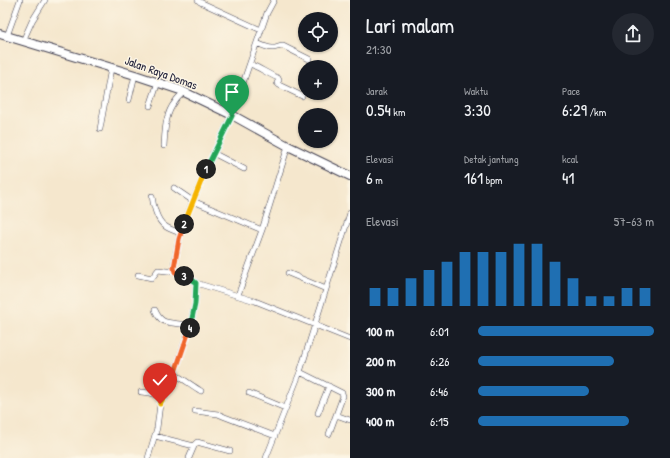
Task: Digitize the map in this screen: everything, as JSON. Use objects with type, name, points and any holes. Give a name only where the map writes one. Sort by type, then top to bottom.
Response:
[{"type":"highway","name":"Jalan Raya Domas","points":[[3,35],[158,82],[184,92],[288,146],[350,176]]},
{"type":"street","points":[[3,35],[20,0]]},
{"type":"street","points":[[23,42],[32,21],[45,0]]},
{"type":"street","points":[[198,0],[261,30]]},
{"type":"street","points":[[175,272],[174,265],[179,236],[213,153],[232,116],[267,13],[274,0]]},
{"type":"street","points":[[257,43],[272,48],[282,46],[309,59]]},
{"type":"street","points":[[250,64],[278,78],[278,85],[298,94]]},
{"type":"street","points":[[100,129],[111,68]]},
{"type":"street","points":[[129,100],[135,75]]},
{"type":"street","points":[[150,106],[158,82]]},
{"type":"street","points":[[164,146],[167,118],[170,108],[184,92]]},
{"type":"street","points":[[238,295],[262,230],[288,146]]},
{"type":"street","points":[[213,153],[244,169]]},
{"type":"street","points":[[174,188],[193,201],[262,230]]},
{"type":"street","points":[[152,196],[156,213],[163,224],[179,236]]},
{"type":"street","points":[[266,458],[300,372],[350,213]]},
{"type":"street","points":[[138,275],[152,278],[158,270],[175,272],[186,276],[196,283],[238,295],[350,339]]},
{"type":"street","points":[[288,273],[326,289]]},
{"type":"street","points":[[148,458],[157,428],[160,406],[171,384],[190,327],[195,304],[196,283]]},
{"type":"street","points":[[155,310],[161,320],[183,324],[190,327]]},
{"type":"street","points":[[300,372],[342,393],[343,396],[329,434]]},
{"type":"street","points":[[174,374],[183,378],[201,391]]},
{"type":"street","points":[[318,413],[329,386]]},
{"type":"street","points":[[141,392],[150,393],[165,398]]},
{"type":"street","points":[[249,393],[285,408]]},
{"type":"street","points":[[195,411],[218,414],[274,436]]},
{"type":"street","points":[[336,415],[350,420]]},
{"type":"street","points":[[155,436],[194,446]]},
{"type":"street","points":[[189,458],[196,442],[230,451]]},
{"type":"route","points":[[160,404],[165,398],[171,384],[190,327],[195,304],[196,283],[186,276],[175,272],[174,269],[180,233],[211,158],[232,116]]}]
